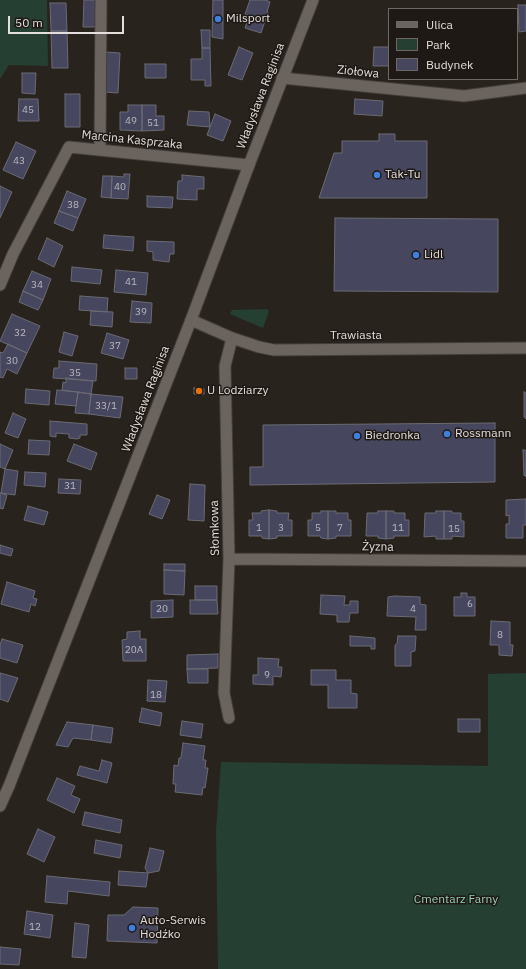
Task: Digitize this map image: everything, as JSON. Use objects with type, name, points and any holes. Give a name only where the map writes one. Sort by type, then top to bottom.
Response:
[{"type":"street","points":[[100,150],[101,0]]},
{"type":"street","name":"Władysława Raginisa","points":[[0,806],[191,320],[312,0]]},
{"type":"street","name":"Ziołowa","points":[[282,78],[464,96],[526,88]]},
{"type":"street","name":"Marcina Kasprzaka","points":[[0,285],[13,254],[69,147],[249,165]]},
{"type":"street","name":"Trawiasta","points":[[191,320],[232,338],[259,347],[283,350],[526,348]]},
{"type":"street","name":"Słomkowa","points":[[229,718],[224,693],[229,559],[225,366],[232,338]]},
{"type":"street","name":"Żyzna","points":[[229,559],[526,561]]},
{"type":"green space","points":[[0,0],[47,0],[48,66],[9,65],[0,79]]},
{"type":"green space","points":[[267,309],[269,311],[263,328],[230,314],[232,310]]},
{"type":"green space","name":"Cmentarz Farny","points":[[526,673],[526,969],[218,969],[216,830],[221,762],[488,766],[488,674]]},
{"type":"building","points":[[84,0],[98,0],[97,27],[83,27]]},
{"type":"building","name":"Milsport","points":[[213,0],[223,0],[223,39],[212,37]]},
{"type":"building","points":[[250,0],[266,0],[270,2],[261,33],[245,28],[247,22],[243,20]]},
{"type":"building","points":[[50,3],[66,3],[67,31],[51,31]]},
{"type":"building","points":[[518,5],[526,5],[526,31],[519,32]]},
{"type":"building","points":[[201,30],[210,30],[210,48],[202,48]]},
{"type":"building","points":[[51,31],[67,31],[68,68],[52,68]]},
{"type":"building","points":[[239,47],[253,53],[242,80],[228,75]]},
{"type":"building","points":[[374,47],[388,47],[388,66],[373,66]]},
{"type":"building","points":[[202,48],[210,48],[211,86],[205,86],[205,80],[191,80],[191,59],[202,59]]},
{"type":"building","points":[[106,52],[120,53],[118,93],[105,92]]},
{"type":"building","points":[[145,64],[166,64],[166,78],[145,78]]},
{"type":"building","points":[[22,73],[36,73],[35,94],[22,93]]},
{"type":"building","points":[[65,94],[80,94],[80,127],[65,127]]},
{"type":"building","points":[[19,99],[38,99],[39,121],[18,121]]},
{"type":"building","points":[[355,99],[383,101],[382,116],[354,114]]},
{"type":"building","points":[[128,105],[142,105],[142,131],[120,130],[120,112],[128,112]]},
{"type":"building","points":[[142,105],[156,105],[156,116],[164,116],[164,130],[142,131]]},
{"type":"building","points":[[189,111],[209,112],[210,127],[187,125]]},
{"type":"building","points":[[215,114],[231,121],[223,141],[207,135]]},
{"type":"building","name":"Tak-Tu","points":[[379,134],[395,134],[395,141],[427,141],[427,198],[319,198],[334,153],[342,153],[342,141],[379,141]]},
{"type":"building","points":[[16,142],[36,151],[23,179],[3,170]]},
{"type":"building","points":[[124,174],[130,174],[128,199],[111,198],[112,176],[124,177]]},
{"type":"building","points":[[182,175],[204,177],[204,189],[197,189],[197,200],[177,199],[178,181],[182,181]]},
{"type":"building","points":[[103,176],[112,176],[111,198],[101,197]]},
{"type":"building","points":[[0,186],[12,192],[0,218]]},
{"type":"building","points":[[67,191],[86,199],[78,218],[59,211]]},
{"type":"building","points":[[147,196],[173,197],[172,208],[147,207]]},
{"type":"building","points":[[59,211],[78,218],[73,231],[54,223]]},
{"type":"building","name":"Lidl","points":[[335,218],[498,219],[498,292],[334,291]]},
{"type":"building","points":[[104,235],[134,237],[133,251],[103,248]]},
{"type":"building","points":[[47,238],[63,246],[54,267],[38,259]]},
{"type":"building","points":[[147,241],[174,242],[174,254],[170,254],[169,262],[153,260],[153,252],[147,251]]},
{"type":"building","points":[[72,267],[102,270],[100,284],[71,281]]},
{"type":"building","points":[[116,270],[148,273],[146,295],[114,292]]},
{"type":"building","points":[[32,271],[51,279],[43,300],[23,291]]},
{"type":"building","points":[[23,291],[43,300],[38,310],[19,302]]},
{"type":"building","points":[[80,296],[108,298],[107,312],[79,310]]},
{"type":"building","points":[[132,301],[152,303],[151,323],[130,322]]},
{"type":"building","points":[[91,311],[113,312],[112,327],[90,325]]},
{"type":"building","points":[[12,314],[40,326],[27,353],[0,341]]},
{"type":"building","points":[[64,332],[78,336],[72,356],[59,352]]},
{"type":"building","points":[[107,333],[129,340],[123,359],[101,353]]},
{"type":"building","points":[[8,344],[27,353],[17,374],[7,369],[3,378],[0,377],[0,352],[3,353]]},
{"type":"building","points":[[59,361],[97,364],[96,381],[53,378],[54,368],[59,368]]},
{"type":"building","points":[[125,368],[137,368],[137,379],[125,379]]},
{"type":"building","points":[[66,378],[93,381],[91,394],[62,390],[63,382],[66,383]]},
{"type":"building","name":"U Lodziarzy","points":[[194,388],[204,389],[204,394],[194,394]]},
{"type":"building","points":[[26,389],[50,391],[49,405],[25,403]]},
{"type":"building","points":[[57,390],[78,392],[76,406],[55,404]]},
{"type":"building","points":[[78,392],[91,394],[89,414],[75,413]]},
{"type":"building","points":[[524,392],[526,394],[526,419],[524,417]]},
{"type":"building","points":[[91,394],[123,397],[120,418],[89,414]]},
{"type":"building","points":[[13,413],[26,419],[18,438],[5,433]]},
{"type":"building","points":[[50,421],[87,424],[87,435],[80,435],[80,438],[77,439],[69,438],[69,434],[56,433],[56,437],[50,436]]},
{"type":"building","points":[[495,423],[495,482],[250,485],[250,467],[263,467],[263,425]]},
{"type":"building","points":[[29,440],[50,441],[49,455],[28,454]]},
{"type":"building","points":[[0,444],[13,450],[5,469],[0,467]]},
{"type":"building","points":[[74,444],[97,453],[91,470],[67,461]]},
{"type":"building","points":[[523,450],[526,452],[526,477],[525,475],[524,476]]},
{"type":"building","points":[[5,469],[18,471],[15,495],[1,493]]},
{"type":"building","points":[[25,472],[46,473],[45,487],[24,485]]},
{"type":"building","points":[[59,479],[81,480],[80,494],[58,493]]},
{"type":"building","points":[[190,484],[205,485],[204,521],[188,520]]},
{"type":"building","points":[[0,493],[7,495],[3,509],[0,508]]},
{"type":"building","points":[[157,495],[170,500],[162,519],[149,514]]},
{"type":"building","points":[[526,499],[526,525],[523,525],[523,538],[506,538],[506,524],[509,524],[509,515],[506,516],[506,500]]},
{"type":"building","points":[[28,506],[48,512],[44,525],[24,520]]},
{"type":"building","points":[[269,510],[269,539],[262,538],[262,536],[249,536],[249,520],[253,520],[252,513],[261,513],[261,511]]},
{"type":"building","points":[[269,510],[277,511],[277,513],[289,513],[288,520],[292,520],[292,536],[277,536],[277,538],[269,539]]},
{"type":"building","points":[[321,511],[328,511],[328,539],[321,538],[320,536],[308,536],[308,520],[312,520],[312,513],[321,513]]},
{"type":"building","points":[[328,511],[348,513],[348,520],[351,520],[351,536],[336,536],[336,538],[328,539]]},
{"type":"building","points":[[378,511],[386,511],[386,539],[378,538],[378,536],[366,536],[367,513],[378,513]]},
{"type":"building","points":[[386,511],[405,513],[405,520],[409,520],[409,536],[394,536],[394,538],[386,539]]},
{"type":"building","points":[[436,511],[444,511],[444,539],[436,539],[436,536],[424,537],[425,513],[436,513]]},
{"type":"building","points":[[444,511],[461,513],[461,521],[464,521],[464,537],[452,536],[452,539],[444,539]]},
{"type":"building","points":[[0,545],[13,549],[11,556],[0,553]]},
{"type":"building","points":[[164,564],[185,564],[185,571],[164,570]]},
{"type":"building","points":[[164,570],[185,571],[184,595],[164,594]]},
{"type":"building","points":[[7,582],[35,591],[33,598],[37,599],[35,606],[31,604],[29,612],[1,604]]},
{"type":"building","points":[[195,586],[217,586],[217,600],[195,600]]},
{"type":"building","points":[[461,593],[467,593],[467,597],[475,597],[475,616],[454,616],[454,597],[461,597]]},
{"type":"building","points":[[321,595],[345,596],[344,605],[350,605],[350,601],[358,601],[358,613],[350,613],[349,622],[337,622],[337,615],[320,614]]},
{"type":"building","points":[[388,597],[420,597],[420,604],[426,605],[426,630],[415,630],[416,617],[387,616]]},
{"type":"building","points":[[173,600],[173,617],[151,618],[151,601]]},
{"type":"building","points":[[190,600],[217,600],[218,614],[190,614]]},
{"type":"building","points":[[491,621],[510,622],[510,645],[513,645],[512,656],[499,655],[499,645],[490,645]]},
{"type":"building","points":[[140,631],[140,639],[146,639],[146,661],[123,661],[122,640],[127,639],[127,632]]},
{"type":"building","points":[[350,636],[375,638],[375,649],[371,649],[371,646],[350,646]]},
{"type":"building","points":[[398,636],[416,636],[415,651],[411,652],[411,666],[395,666],[395,645],[397,644]]},
{"type":"building","points":[[2,639],[23,645],[17,663],[0,658],[0,645]]},
{"type":"building","points":[[218,654],[218,668],[187,669],[187,655]]},
{"type":"building","points":[[258,658],[279,659],[278,667],[282,667],[281,677],[273,676],[273,685],[253,684],[253,675],[258,675]]},
{"type":"building","points":[[187,669],[208,669],[208,683],[188,683]]},
{"type":"building","points":[[311,670],[336,670],[336,680],[351,680],[351,693],[357,694],[357,708],[328,708],[328,685],[311,685]]},
{"type":"building","points":[[0,673],[18,678],[8,702],[0,699]]},
{"type":"building","points":[[148,680],[167,681],[165,702],[147,701]]},
{"type":"building","points":[[142,708],[162,713],[160,726],[139,722]]},
{"type":"building","points":[[458,719],[480,719],[480,732],[458,732]]},
{"type":"building","points":[[182,721],[203,724],[201,738],[180,735]]},
{"type":"building","points":[[67,722],[93,725],[91,740],[73,738],[68,747],[56,745]]},
{"type":"building","points":[[93,725],[113,728],[111,743],[91,740]]},
{"type":"building","points":[[183,743],[205,746],[203,760],[206,760],[205,768],[208,768],[205,788],[203,787],[202,795],[175,792],[176,784],[173,784],[174,765],[178,766],[179,758],[181,758]]},
{"type":"building","points":[[102,760],[112,763],[107,783],[77,775],[80,766],[99,771]]},
{"type":"building","points":[[57,778],[75,786],[71,795],[80,799],[74,813],[47,800]]},
{"type":"building","points":[[85,812],[122,820],[120,833],[82,825]]},
{"type":"building","points":[[38,829],[55,837],[44,862],[27,854]]},
{"type":"building","points":[[96,840],[122,845],[120,858],[94,853]]},
{"type":"building","points":[[150,848],[164,851],[159,871],[148,873],[145,868]]},
{"type":"building","points":[[119,871],[148,873],[146,887],[118,885]]},
{"type":"building","points":[[47,876],[110,882],[109,896],[68,891],[67,904],[45,902]]},
{"type":"building","name":"Auto-Serwis Hodźko","points":[[133,907],[158,908],[157,943],[107,941],[108,915],[124,915]]},
{"type":"building","points":[[27,911],[53,915],[50,938],[24,934]]},
{"type":"building","points":[[75,923],[89,925],[86,958],[72,957]]},
{"type":"building","points":[[0,947],[21,949],[19,965],[0,964]]},
{"type":"place","name":"Milsport","points":[[218,19]]},
{"type":"place","name":"Tak-Tu","points":[[377,175]]},
{"type":"place","name":"Lidl","points":[[416,255]]},
{"type":"place","name":"U Lodziarzy","points":[[199,391]]},
{"type":"place","name":"Rossmann","points":[[447,434]]},
{"type":"place","name":"Biedronka","points":[[357,436]]},
{"type":"place","name":"Auto-Serwis Hodźko","points":[[132,928]]}]
